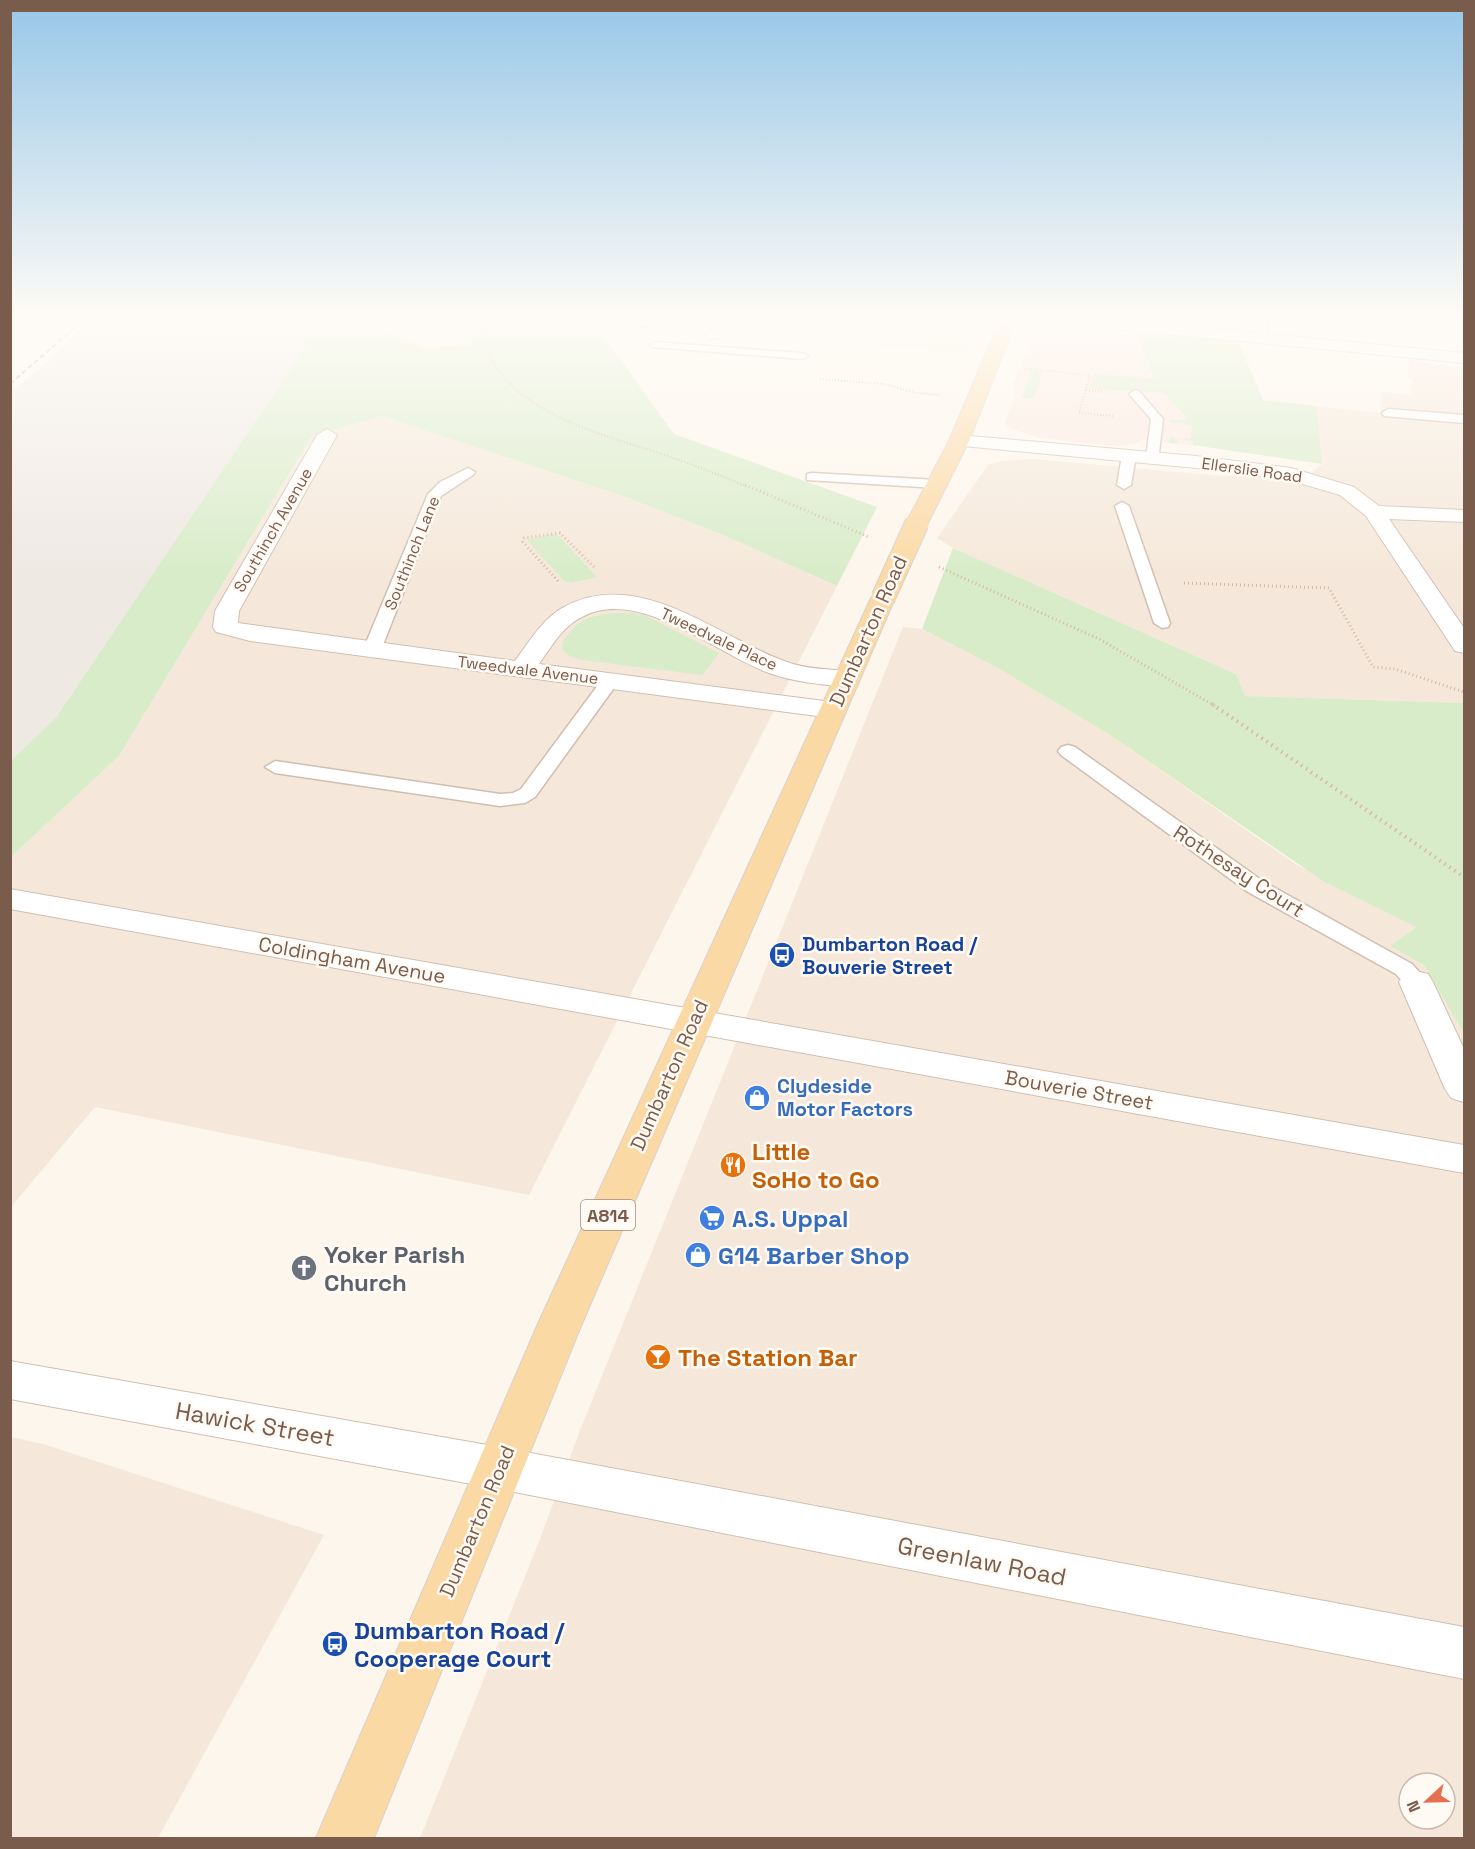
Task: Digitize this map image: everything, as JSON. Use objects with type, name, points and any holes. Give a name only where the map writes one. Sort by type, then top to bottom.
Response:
[{"type":"main road","name":"Dumbarton Road","points":[[345,1839],[499,1468],[693,1021],[839,694],[974,404]]},
{"type":"street","name":"Southinch Avenue","points":[[225,627],[223,622],[227,611],[327,435]]},
{"type":"street","name":"Ellerslie Road","points":[[959,441],[1242,466],[1308,477],[1347,491],[1374,512],[1464,646]]},
{"type":"street","points":[[1374,512],[1464,516]]},
{"type":"street","name":"Tweedvale Place","points":[[522,669],[557,625],[582,607],[628,602],[662,612],[778,668],[839,694]]},
{"type":"street","name":"Tweedvale Avenue","points":[[225,627],[249,634],[610,681],[839,694]]},
{"type":"street","name":"Coldingham Avenue","points":[[10,899],[693,1021]]},
{"type":"street","points":[[1416,982],[1464,1089]]},
{"type":"street","name":"Bouverie Street","points":[[693,1021],[1464,1159]]},
{"type":"street","name":"Hawick Street","points":[[10,1380],[499,1468]]},
{"type":"street","name":"Greenlaw Road","points":[[499,1468],[1464,1653]]},
{"type":"lane","points":[[1144,404],[1157,419],[1153,458]]},
{"type":"lane","points":[[1389,413],[1464,419]]},
{"type":"lane","points":[[1124,485],[1129,456]]},
{"type":"lane","name":"Southinch Lane","points":[[372,650],[435,494],[444,485],[468,472]]},
{"type":"lane","points":[[812,477],[937,484]]},
{"type":"lane","points":[[1122,506],[1162,623]]},
{"type":"lane","points":[[274,767],[500,800],[518,799],[528,793],[610,681]]},
{"type":"lane","name":"Rothesay Court","points":[[1068,751],[1256,887],[1404,969],[1416,982]]},
{"type":"path","points":[[537,404],[591,429],[687,463],[878,541]]},
{"type":"path","points":[[1082,404],[1079,413],[1122,417]]},
{"type":"path","points":[[582,607],[523,542],[524,538],[560,533],[628,602]]},
{"type":"path","points":[[931,564],[1099,639],[1232,715],[1464,878]]},
{"type":"path","points":[[1147,582],[1329,588],[1373,667],[1395,669],[1464,692]]},
{"type":"shaded area","points":[[11,404],[267,404],[57,716],[11,761]]},
{"type":"shaded area","points":[[1011,404],[1180,404],[1186,410],[1200,446],[1142,440],[1135,444],[1119,446],[1039,438],[1007,427],[1005,423]]},
{"type":"shaded area","points":[[1381,404],[1464,404],[1464,703],[1244,696],[1236,674],[953,548],[937,538],[988,465],[1002,461],[1033,459],[1223,476],[1258,475],[1301,482],[1322,464],[1317,406],[1380,413]]},
{"type":"shaded area","points":[[381,416],[623,496],[723,535],[837,586],[529,1195],[95,1107],[11,1207],[11,857],[119,756],[311,437]]},
{"type":"shaded area","points":[[903,627],[922,629],[994,666],[1107,733],[1297,865],[1416,927],[1390,946],[1424,965],[1464,1034],[1464,1838],[420,1838],[540,1539],[579,1433]]},
{"type":"shaded area","points":[[11,1437],[43,1444],[324,1535],[158,1838],[11,1838]]},
{"type":"green space","points":[[267,404],[653,404],[674,434],[877,507],[837,586],[723,535],[623,496],[381,416],[311,437],[119,756],[11,857],[11,761],[57,716]]},
{"type":"green space","points":[[1174,404],[1317,406],[1322,464],[1193,445],[1193,441],[1178,439],[1177,444],[1169,443],[1169,437],[1191,439],[1192,425],[1171,423],[1169,420],[1188,419]]},
{"type":"green space","points":[[552,534],[559,536],[597,577],[571,583],[564,581],[527,540]]},
{"type":"green space","points":[[953,548],[1236,674],[1245,696],[1464,703],[1464,1034],[1424,965],[1390,946],[1416,927],[1323,881],[1107,733],[994,666],[922,629]]},
{"type":"green space","points":[[603,614],[644,615],[719,653],[702,675],[582,660],[563,651],[564,639],[581,622]]},
{"type":"place","name":"Dumbarton Road / Bouverie Street","points":[[782,955]]},
{"type":"place","name":"Clydeside Motor Factors","points":[[757,1098]]},
{"type":"place","name":"Little SoHo to Go","points":[[733,1165]]},
{"type":"place","name":"A.S. Uppal","points":[[712,1218]]},
{"type":"place","name":"G14 Barber Shop","points":[[698,1255]]},
{"type":"place","name":"Yoker Parish Church","points":[[304,1268]]},
{"type":"place","name":"The Station Bar","points":[[658,1357]]},
{"type":"place","name":"Dumbarton Road / Cooperage Court","points":[[335,1644]]}]
